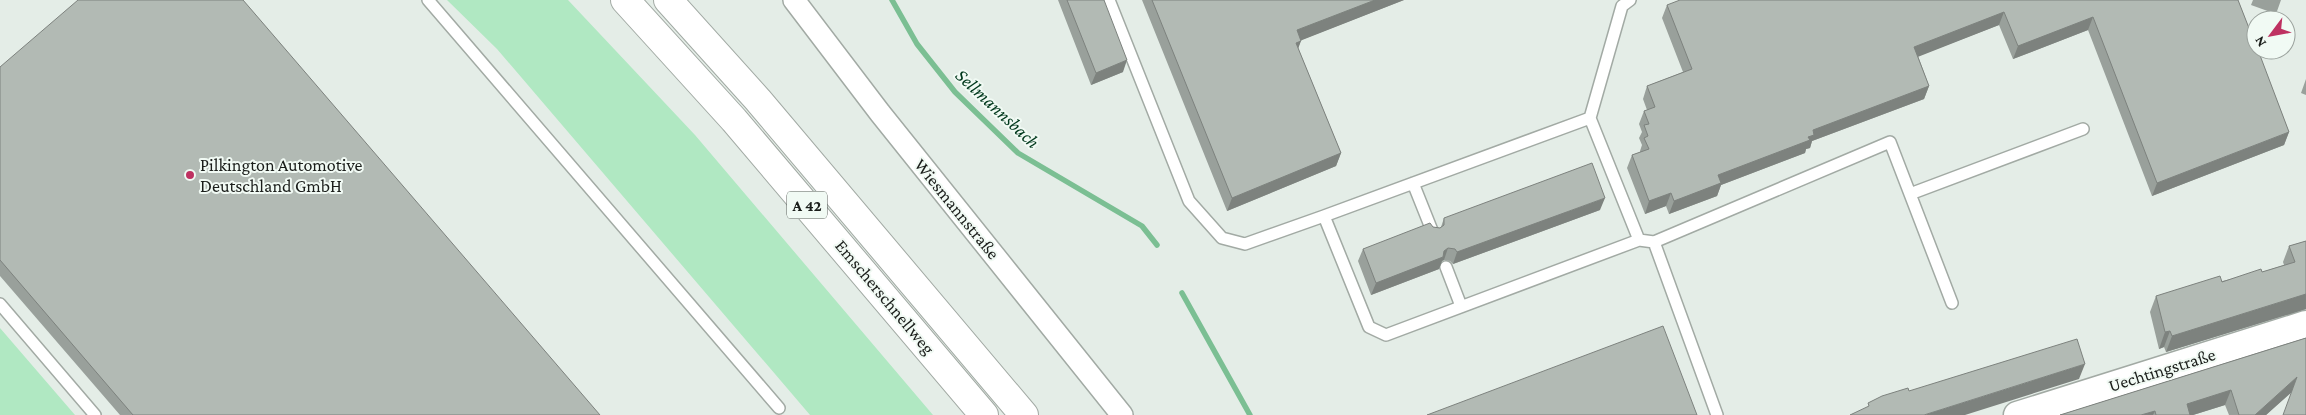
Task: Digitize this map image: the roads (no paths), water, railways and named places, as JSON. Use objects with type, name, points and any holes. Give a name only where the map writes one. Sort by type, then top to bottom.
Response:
[{"type":"highway","name":"Emscherschnellweg","points":[[626,0],[734,120],[984,415]]},
{"type":"highway","name":"Emscherschnellweg","points":[[668,0],[771,115],[1024,415]]},
{"type":"street","name":"Wiesmannstraße","points":[[794,0],[880,113],[1122,415]]},
{"type":"street","name":"Uechtingstraße","points":[[2017,415],[2306,324]]},
{"type":"lane","points":[[428,0],[779,408]]},
{"type":"lane","points":[[1109,0],[1189,201],[1222,238],[1244,244],[1590,118]]},
{"type":"lane","points":[[1630,0],[1622,6],[1590,118],[1639,240]]},
{"type":"lane","points":[[1910,194],[2083,130]]},
{"type":"lane","points":[[1324,216],[1369,327],[1386,335],[1639,240],[1654,242],[1890,142],[1952,304]]},
{"type":"lane","points":[[1412,183],[1433,233]]},
{"type":"lane","points":[[1654,242],[1717,415]]},
{"type":"lane","points":[[1446,267],[1461,306]]},
{"type":"lane","points":[[0,304],[96,415]]},
{"type":"waterway","name":"Sellmannsbach","points":[[892,0],[917,44],[955,92],[1018,153],[1142,226],[1157,245]]},
{"type":"waterway","name":"Sellmannsbach","points":[[1182,293],[1250,415]]},
{"type":"place","name":"Pilkington Automotive Deutschland GmbH","points":[[190,175]]}]
